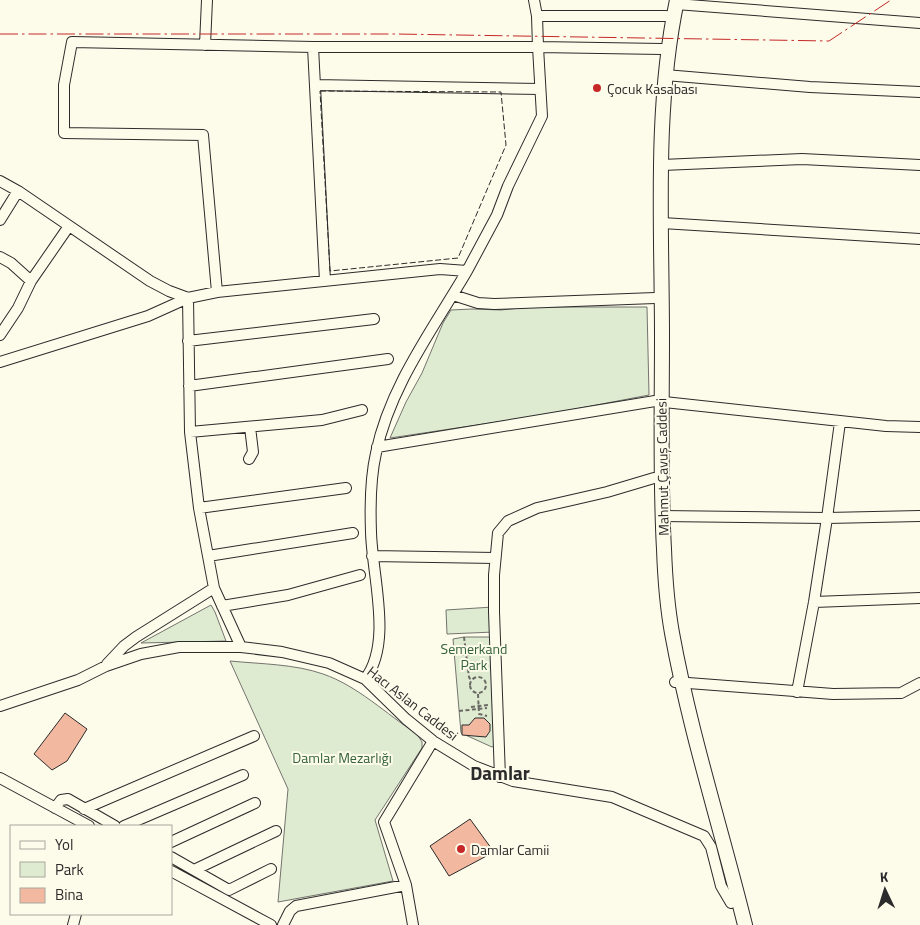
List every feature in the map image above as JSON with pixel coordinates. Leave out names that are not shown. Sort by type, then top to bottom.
[{"type":"main road","points":[[674,2],[666,16],[656,134],[655,298],[658,401],[654,510],[662,622],[679,682],[708,833],[731,903],[736,925]]},
{"type":"main road","name":"Mahmut Çavuş Caddesi","points":[[674,2],[665,75],[658,401],[662,516],[669,611],[679,682],[745,925]]},
{"type":"street","points":[[204,44],[206,0]]},
{"type":"street","points":[[365,679],[373,670],[378,651],[380,626],[372,556],[370,494],[377,447],[388,413],[407,371],[433,324],[467,271],[497,215],[508,186],[542,116],[537,16],[534,0]]},
{"type":"street","points":[[674,2],[920,23]]},
{"type":"street","points":[[537,16],[666,16]]},
{"type":"street","points":[[217,292],[203,135],[64,134],[64,85],[72,42],[312,47],[662,49]]},
{"type":"street","points":[[312,47],[325,281]]},
{"type":"street","points":[[665,75],[810,87],[920,92]]},
{"type":"street","points":[[314,85],[540,89]]},
{"type":"street","points":[[662,165],[802,159],[920,165]]},
{"type":"street","points":[[0,181],[18,191],[150,281],[188,298]]},
{"type":"street","points":[[0,220],[18,191]]},
{"type":"street","points":[[662,223],[920,239]]},
{"type":"street","points":[[0,334],[18,308],[31,281],[70,226]]},
{"type":"street","points":[[0,258],[11,263],[31,281]]},
{"type":"street","points":[[0,362],[148,316],[188,298],[217,292],[440,269],[467,271]]},
{"type":"street","points":[[453,295],[478,303],[494,304],[655,298]]},
{"type":"street","points":[[188,298],[190,432],[199,508],[214,588],[241,647]]},
{"type":"street","points":[[188,341],[374,318]]},
{"type":"street","points":[[189,386],[388,359]]},
{"type":"street","points":[[377,447],[658,401],[840,422],[920,427]]},
{"type":"street","points":[[190,432],[322,420],[362,410]]},
{"type":"street","points":[[797,692],[814,602],[840,422]]},
{"type":"street","points":[[249,459],[253,452],[250,427]]},
{"type":"street","points":[[500,776],[497,727],[492,706],[495,654],[495,558],[498,533],[508,521],[537,508],[607,492],[654,478]]},
{"type":"street","points":[[199,508],[346,488]]},
{"type":"street","points":[[662,516],[827,518],[920,516]]},
{"type":"street","points":[[208,556],[353,533]]},
{"type":"street","points":[[372,556],[495,558]]},
{"type":"street","points":[[222,606],[288,595],[360,575]]},
{"type":"street","points":[[106,666],[124,646],[136,637],[214,588]]},
{"type":"street","points":[[814,602],[920,598]]},
{"type":"street","name":"Hacı Aslan Caddesi","points":[[0,706],[78,680],[106,666],[141,654],[179,647],[241,647],[282,652],[329,663],[365,679],[406,719],[433,740],[474,766],[513,781],[612,797],[708,833]]},
{"type":"street","points":[[679,682],[833,694],[900,692],[920,683]]},
{"type":"street","points":[[84,809],[254,736]]},
{"type":"street","points":[[413,925],[406,884],[384,822],[433,740]]},
{"type":"street","points":[[126,825],[243,775]]},
{"type":"street","points":[[0,778],[87,825]]},
{"type":"street","points":[[54,808],[61,800],[68,799],[113,825]]},
{"type":"street","points":[[172,842],[255,803]]},
{"type":"street","points":[[194,870],[276,831]]},
{"type":"street","points":[[172,858],[229,890],[271,869]]},
{"type":"street","points":[[172,872],[271,925]]},
{"type":"street","points":[[283,925],[290,911],[296,906],[406,884]]},
{"type":"path","points":[[464,637],[471,689],[478,693],[483,692],[486,688],[485,680],[478,677],[471,681]]},
{"type":"path","points":[[454,655],[495,654]]},
{"type":"path","points":[[468,663],[480,662]]},
{"type":"path","points":[[478,693],[479,714],[486,715],[491,720],[492,727],[497,727]]},
{"type":"path","points":[[471,706],[492,706]]},
{"type":"path","points":[[459,710],[492,706]]},
{"type":"green space","points":[[529,307],[647,307],[649,395],[544,415],[390,438],[406,402],[422,373],[443,323],[451,310],[501,310]]},
{"type":"green space","points":[[211,605],[226,641],[141,643]]},
{"type":"green space","points":[[493,607],[494,632],[447,634],[446,610]]},
{"type":"green space","name":"Semerkand Park","points":[[494,637],[497,744],[492,747],[461,733],[453,639]]},
{"type":"green space","name":"Damlar Mezarlığı","points":[[230,661],[289,666],[336,679],[360,693],[417,734],[422,742],[422,748],[375,820],[393,881],[278,902],[288,789]]},
{"type":"building","points":[[65,713],[87,729],[67,761],[52,770],[34,754]]},
{"type":"building","points":[[475,718],[484,718],[490,724],[490,731],[486,737],[462,735],[462,725],[469,725]]},
{"type":"building","name":"Damlar Camii","points":[[470,819],[494,852],[449,876],[430,846]]},
{"type":"fence","points":[[320,91],[501,92],[506,145],[458,258],[330,271],[320,91]]},
{"type":"power","points":[[0,34],[395,34],[829,41],[891,0]]},
{"type":"place","name":"Çocuk Kasabası","points":[[597,88]]},
{"type":"place","name":"Damlar Camii","points":[[461,849]]},
{"type":"district","name":"Damlar","points":[[500,772]]}]
